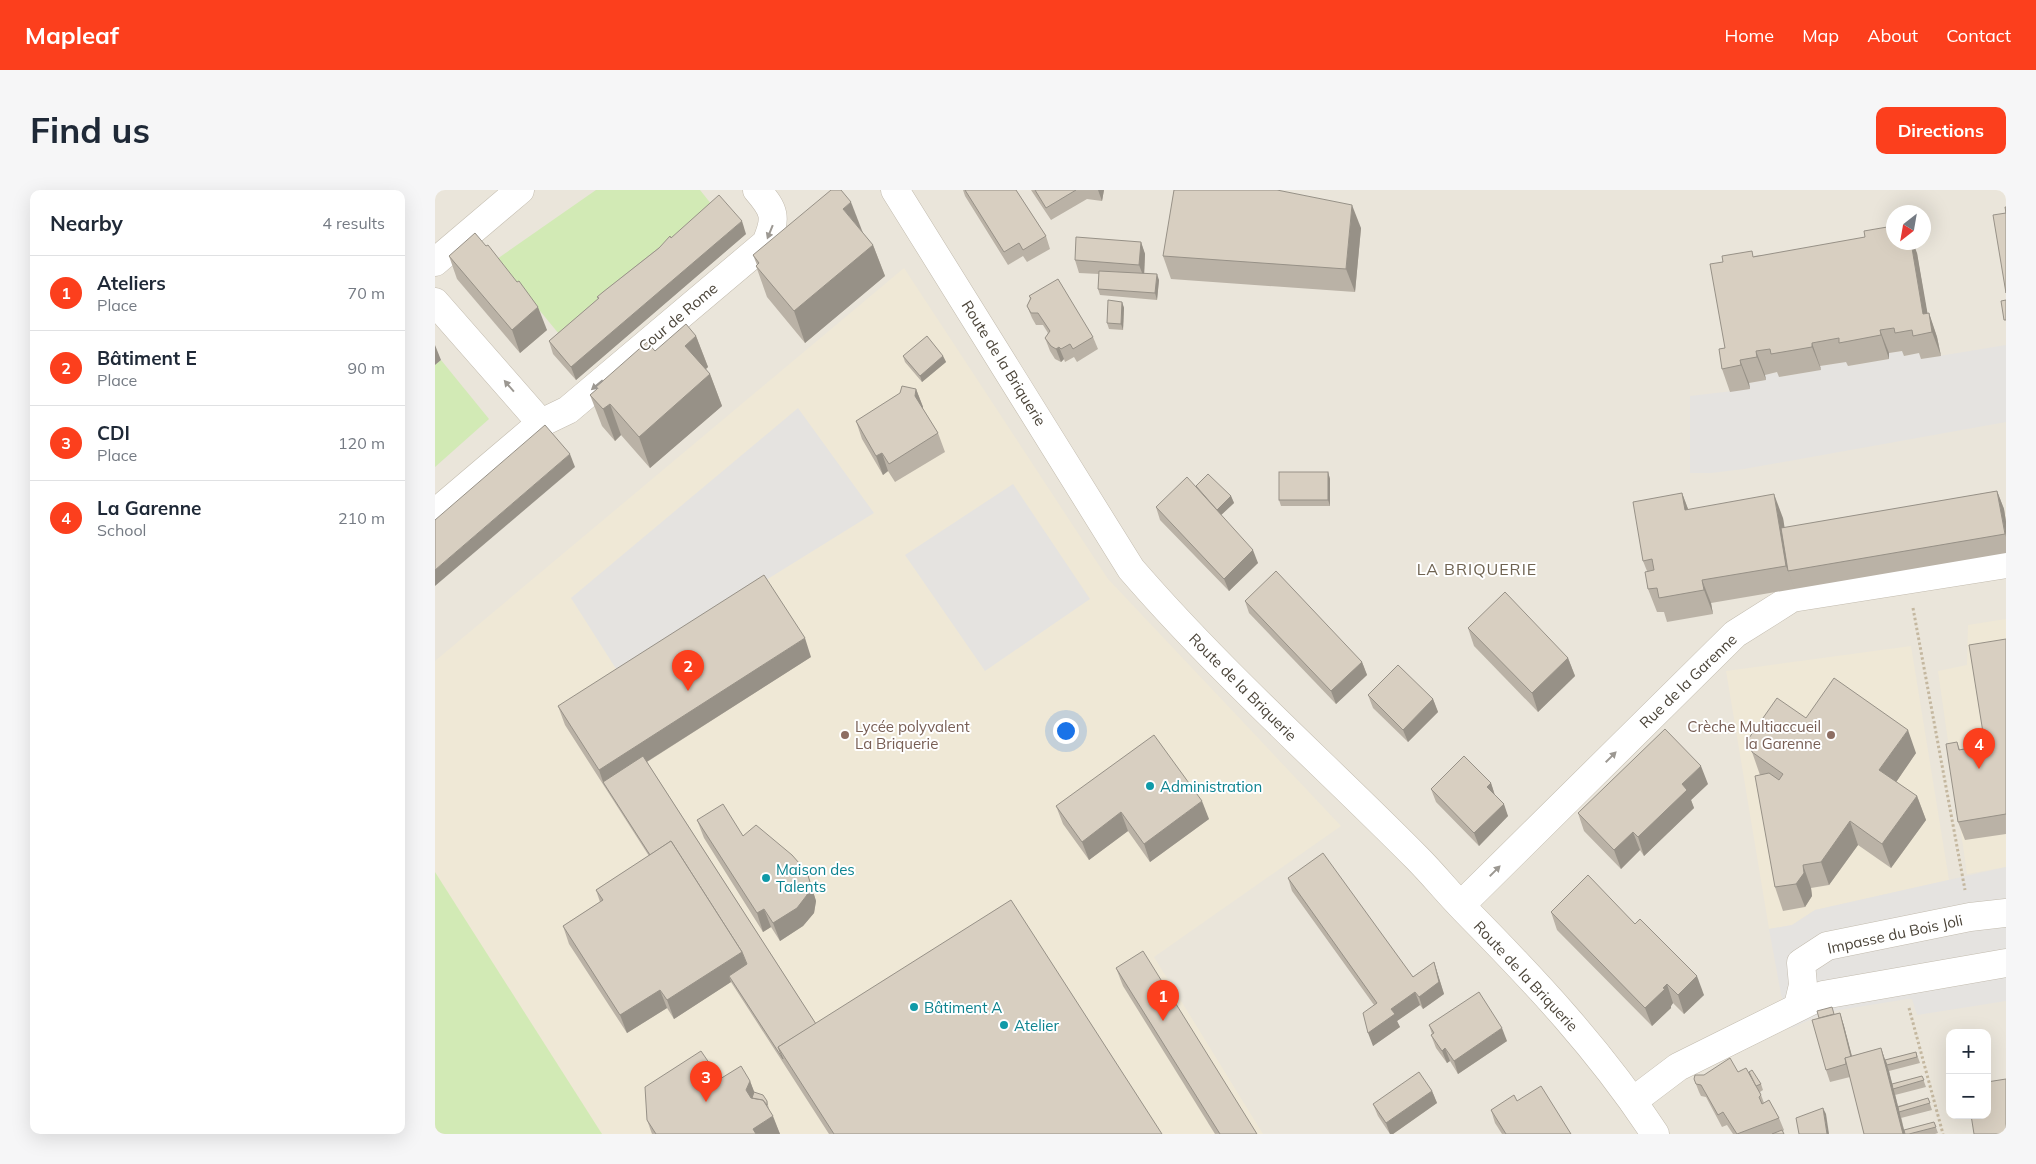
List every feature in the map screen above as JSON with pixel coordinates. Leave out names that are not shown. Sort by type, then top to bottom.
[{"type":"street","points":[[435,262],[521,190]]},
{"type":"street","name":"Cour de Rome","points":[[435,513],[541,422],[568,410],[766,243],[773,225],[772,208],[757,190]]},
{"type":"street","name":"Route de la Briquerie","points":[[895,190],[1131,569],[1169,613],[1281,727],[1418,859],[1564,1014],[1633,1101],[1655,1134]]},
{"type":"street","points":[[435,302],[541,422]]},
{"type":"street","name":"Rue de la Garenne","points":[[1461,906],[1735,634],[1792,598],[2006,564]]},
{"type":"street","name":"Impasse du Bois Joli","points":[[1799,1006],[1803,985],[1801,963],[1827,946],[1970,917],[2006,913]]},
{"type":"street","points":[[1633,1101],[1678,1067],[1823,995],[2006,963]]},
{"type":"path","points":[[1908,580],[1970,917]]},
{"type":"path","points":[[1899,982],[1907,999],[1943,1134]]},
{"type":"shaded area","points":[[435,190],[2006,190],[2006,1134],[435,1134]]},
{"type":"shaded area","name":"Lycée polyvalent La Briquerie","points":[[904,268],[1108,579],[1341,826],[1154,957],[1263,1134],[435,1134],[435,661]]},
{"type":"shaded area","points":[[2006,345],[2006,422],[1744,469],[1711,473],[1690,473],[1690,396],[1750,389],[1749,383],[1765,380],[1765,375],[1779,372],[1780,377],[1820,370],[1820,366],[1847,362],[1848,366],[1889,359],[1889,353],[1903,351],[1904,356],[1920,353],[1921,359]]},
{"type":"shaded area","points":[[798,408],[874,513],[618,672],[571,598]]},
{"type":"shaded area","points":[[1013,484],[1090,599],[985,671],[905,555]]},
{"type":"shaded area","points":[[2006,619],[2006,867],[1967,874],[1938,671],[1967,665],[1968,625]]},
{"type":"shaded area","name":"Crèche Multiaccueil la Garenne","points":[[1911,646],[1949,880],[1815,910],[1792,925],[1769,929],[1726,671]]},
{"type":"shaded area","points":[[2006,867],[2006,1001],[1917,1015],[1912,999],[1907,999],[1827,1012],[1792,1028],[1781,994],[1769,929],[1792,925],[1815,910]]},
{"type":"green space","points":[[596,190],[700,190],[712,205],[559,334],[497,259]]},
{"type":"green space","points":[[441,360],[489,419],[435,467],[435,365]]},
{"type":"green space","points":[[435,872],[602,1134],[435,1134]]},
{"type":"building","points":[[831,190],[841,190],[851,202],[843,209],[873,245],[794,311],[756,266],[759,263],[753,255]]},
{"type":"building","points":[[965,190],[1016,190],[1046,236],[1023,250],[1019,243],[1004,252]]},
{"type":"building","points":[[1035,190],[1076,190],[1046,208]]},
{"type":"building","points":[[1174,190],[1277,190],[1352,205],[1346,269],[1163,256]]},
{"type":"building","points":[[719,195],[742,221],[571,367],[549,341],[599,298],[597,297],[659,248],[670,236],[671,238]]},
{"type":"building","points":[[2006,213],[2006,293],[1993,215]]},
{"type":"building","points":[[1886,227],[1886,250],[1912,250],[1923,314],[1929,313],[1932,332],[1913,336],[1912,330],[1895,333],[1894,328],[1880,330],[1881,335],[1839,343],[1839,338],[1812,343],[1812,347],[1771,354],[1770,349],[1756,351],[1757,357],[1740,360],[1741,365],[1722,369],[1719,349],[1725,348],[1710,264],[1723,262],[1722,256],[1752,251],[1753,257],[1865,237],[1864,231]]},
{"type":"building","points":[[475,233],[486,246],[488,245],[517,282],[519,281],[538,307],[512,330],[449,256]]},
{"type":"building","points":[[1076,237],[1141,242],[1139,265],[1075,260]]},
{"type":"building","points":[[1099,271],[1157,274],[1155,293],[1098,289]]},
{"type":"building","points":[[1058,279],[1093,337],[1073,349],[1070,344],[1061,349],[1051,346],[1045,338],[1050,331],[1038,313],[1031,313],[1027,306],[1031,298],[1029,296]]},
{"type":"building","points":[[1108,300],[1122,302],[1121,324],[1107,323]]},
{"type":"building","points":[[2006,300],[2006,320],[2004,320],[2001,301]]},
{"type":"building","points":[[686,324],[696,336],[685,346],[710,374],[639,437],[610,404],[603,409],[590,395],[597,389],[596,387],[647,342],[655,351]]},
{"type":"building","points":[[927,336],[943,356],[920,376],[903,356]]},
{"type":"building","points":[[902,386],[916,389],[915,396],[938,433],[889,464],[882,453],[876,456],[856,421],[900,393]]},
{"type":"building","points":[[545,425],[570,454],[435,570],[435,520]]},
{"type":"building","points":[[1279,472],[1328,472],[1328,500],[1279,500]]},
{"type":"building","points":[[1208,474],[1231,496],[1217,510],[1196,486]]},
{"type":"building","points":[[1187,477],[1253,550],[1224,579],[1156,507]]},
{"type":"building","points":[[1997,491],[2005,534],[1788,571],[1781,528]]},
{"type":"building","points":[[1682,493],[1685,510],[1774,494],[1786,566],[1702,580],[1704,590],[1659,598],[1657,588],[1648,589],[1645,572],[1654,570],[1652,559],[1643,561],[1633,502]]},
{"type":"building","points":[[1276,571],[1362,662],[1331,691],[1245,601]]},
{"type":"building","points":[[764,575],[805,638],[599,770],[558,706]]},
{"type":"building","points":[[1505,592],[1568,658],[1532,693],[1468,628]]},
{"type":"building","points":[[2006,639],[2006,814],[1958,822],[1946,744],[1957,742],[1959,750],[1985,745],[1969,645]]},
{"type":"building","points":[[1398,665],[1433,699],[1403,730],[1368,695]]},
{"type":"building","points":[[1834,678],[1908,730],[1879,770],[1917,796],[1882,844],[1850,821],[1821,862],[1803,865],[1804,873],[1796,884],[1775,887],[1755,776],[1769,773],[1779,780],[1783,774],[1752,752],[1749,738],[1777,698],[1806,718]]},
{"type":"building","points":[[1665,729],[1701,766],[1682,784],[1687,790],[1638,837],[1633,832],[1614,850],[1578,813]]},
{"type":"building","name":"Administration","points":[[1154,735],[1202,801],[1144,844],[1121,812],[1082,842],[1056,806]]},
{"type":"building","points":[[643,756],[816,1024],[778,1047],[783,1059],[729,976],[747,964],[742,952],[671,841],[650,855],[603,782]]},
{"type":"building","points":[[1464,756],[1491,783],[1487,787],[1504,804],[1474,833],[1431,789]]},
{"type":"building","name":"Maison des Talents","points":[[723,804],[743,836],[756,825],[792,855],[807,872],[810,882],[807,895],[797,908],[773,923],[764,909],[757,913],[697,820]]},
{"type":"building","points":[[671,841],[742,952],[667,1000],[660,990],[620,1015],[563,926],[603,900],[596,890]]},
{"type":"building","points":[[1323,853],[1413,977],[1434,962],[1439,982],[1419,997],[1415,992],[1391,1009],[1395,1014],[1368,1033],[1363,1013],[1377,1003],[1288,878]]},
{"type":"building","points":[[1588,875],[1635,924],[1640,919],[1697,976],[1678,995],[1667,984],[1663,988],[1665,989],[1645,1008],[1551,912]]},
{"type":"building","name":"Atelier","points":[[1011,900],[1162,1134],[834,1134],[778,1047]]},
{"type":"building","points":[[1143,951],[1257,1134],[1220,1134],[1116,968]]},
{"type":"building","points":[[1479,992],[1502,1028],[1454,1061],[1445,1048],[1442,1051],[1431,1035],[1434,1033],[1429,1025]]},
{"type":"building","points":[[1832,1007],[1834,1014],[1819,1018],[1817,1011]]},
{"type":"building","points":[[1840,1013],[1851,1057],[1845,1058],[1846,1064],[1826,1070],[1812,1020]]},
{"type":"building","points":[[1881,1048],[1903,1134],[1864,1134],[1845,1058]]},
{"type":"building","points":[[701,1051],[720,1079],[741,1066],[750,1081],[746,1090],[751,1098],[763,1100],[773,1116],[753,1129],[756,1134],[656,1134],[647,1120],[645,1087]]},
{"type":"building","points":[[1916,1052],[1917,1057],[1887,1065],[1885,1060]]},
{"type":"building","points":[[1730,1058],[1738,1072],[1746,1068],[1761,1095],[1759,1097],[1762,1104],[1769,1100],[1779,1118],[1737,1134],[1723,1112],[1718,1115],[1701,1085],[1696,1084],[1694,1079],[1695,1075],[1704,1075]]},
{"type":"building","points":[[1752,1070],[1761,1084],[1756,1086],[1749,1072]]},
{"type":"building","points":[[1419,1072],[1432,1091],[1386,1123],[1373,1104]]},
{"type":"building","points":[[1922,1076],[1924,1080],[1893,1089],[1892,1084]]},
{"type":"building","points":[[2006,1079],[2006,1134],[1974,1134],[1972,1119],[1991,1119],[1991,1081]]},
{"type":"building","points":[[1541,1086],[1571,1134],[1506,1134],[1491,1110],[1514,1095],[1517,1101]]},
{"type":"building","points":[[754,1092],[763,1095],[767,1105],[763,1100],[752,1098]]},
{"type":"building","points":[[1928,1098],[1930,1103],[1899,1112],[1898,1107]]},
{"type":"building","points":[[1823,1108],[1827,1134],[1799,1134],[1796,1118]]},
{"type":"building","points":[[1934,1122],[1936,1127],[1905,1134],[1904,1130]]},
{"type":"building","points":[[1782,1130],[1784,1134],[1772,1134]]},
{"type":"place","name":"Bâtiment E","points":[[688,691]]},
{"type":"place","name":"Lycée polyvalent La Briquerie","points":[[845,735]]},
{"type":"place","name":"Crèche Multiaccueil la Garenne","points":[[1831,735]]},
{"type":"place","name":"La Garenne","points":[[1979,769]]},
{"type":"place","name":"Administration","points":[[1150,786]]},
{"type":"place","name":"Maison des Talents","points":[[766,878]]},
{"type":"place","name":"Bâtiment A","points":[[914,1007]]},
{"type":"place","name":"Ateliers","points":[[1163,1021]]},
{"type":"place","name":"Atelier","points":[[1004,1025]]},
{"type":"place","name":"CDI","points":[[706,1102]]},
{"type":"district","name":"LA BRIQUERIE","points":[[1477,569]]}]
